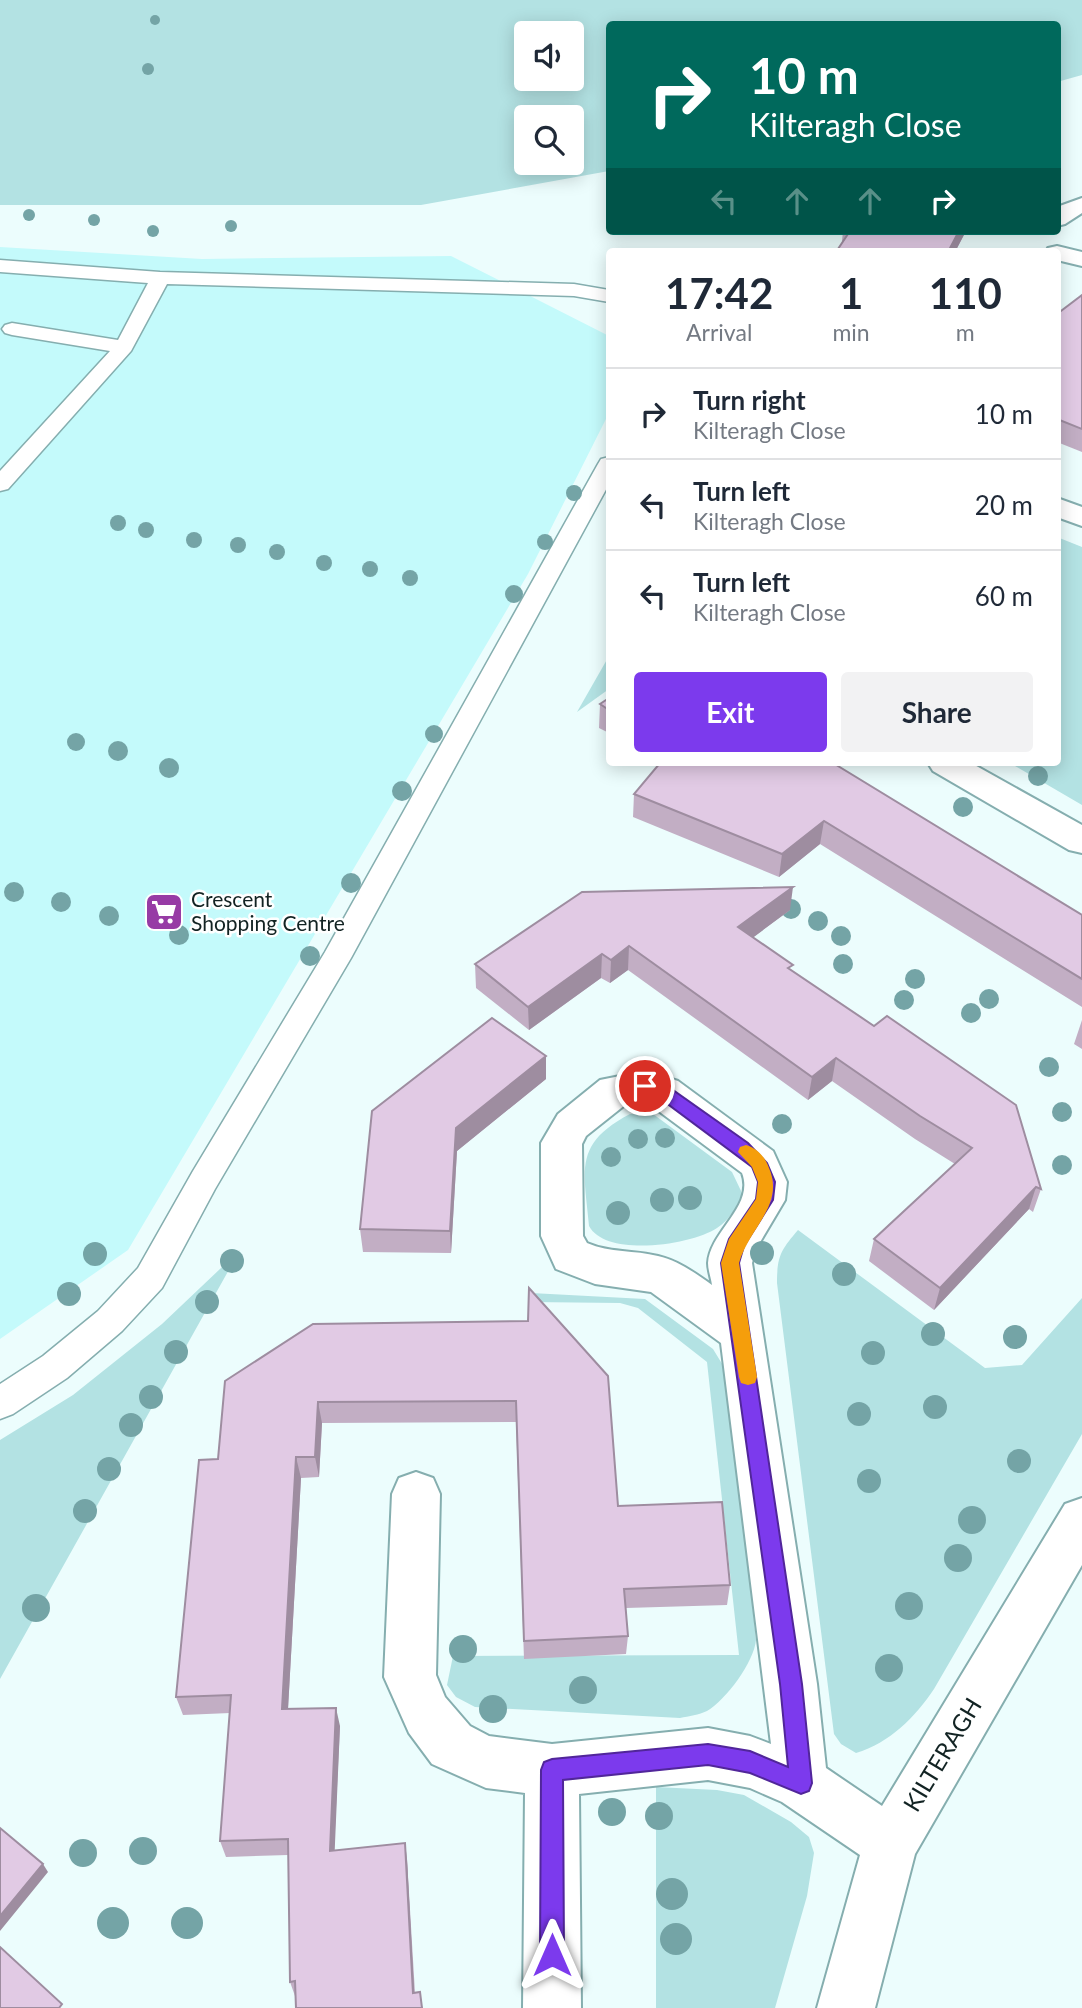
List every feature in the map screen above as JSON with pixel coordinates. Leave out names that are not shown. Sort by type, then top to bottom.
[{"type":"street","points":[[1061,215],[1066,210],[1082,205]]},
{"type":"street","points":[[1061,252],[1082,259]]},
{"type":"street","points":[[1061,509],[1082,517]]},
{"type":"street","points":[[950,766],[1082,841]]},
{"type":"street","points":[[742,1333],[676,1283],[657,1273],[595,1266],[571,1256],[562,1236],[562,1143],[572,1125],[614,1091],[645,1086],[664,1092],[758,1163],[766,1182],[764,1200],[736,1244],[730,1263],[742,1333],[791,1684],[801,1783]]},
{"type":"street","points":[[416,1494],[410,1677],[427,1715],[451,1745],[486,1762],[552,1770],[708,1755],[750,1762],[801,1783],[890,1844]]},
{"type":"street","name":"KILTERAGH","points":[[846,2008],[890,1844],[1082,1520]]},
{"type":"street","points":[[552,1770],[552,2008]]},
{"type":"lane","points":[[0,265],[160,278],[574,290],[606,295]]},
{"type":"lane","points":[[0,484],[124,347],[160,278]]},
{"type":"lane","points":[[12,328],[124,347]]},
{"type":"lane","points":[[0,1404],[55,1367],[110,1321],[150,1278],[204,1180],[336,958],[606,469]]},
{"type":"shaded area","points":[[0,0],[1082,0],[1082,75],[1061,81],[1061,21],[606,21],[606,172],[421,205],[0,205]]},
{"type":"shaded area","name":"Crescent Shopping Centre","points":[[0,247],[202,259],[451,256],[606,334],[606,419],[528,574],[128,1250],[0,1339]]},
{"type":"shaded area","points":[[1061,539],[1082,547],[1082,805],[1015,766],[1061,766]]},
{"type":"shaded area","points":[[606,661],[606,691],[577,712]]},
{"type":"shaded area","points":[[630,1114],[653,1114],[732,1172],[742,1193],[741,1198],[721,1225],[689,1239],[650,1245],[613,1242],[598,1236],[589,1226],[585,1189],[586,1160],[599,1136]]},
{"type":"shaded area","points":[[798,1230],[985,1368],[1022,1365],[1082,1298],[1082,1434],[934,1689],[901,1728],[880,1743],[856,1753],[841,1744],[834,1734],[777,1283],[781,1254]]},
{"type":"shaded area","points":[[240,1250],[0,1679],[0,1440],[73,1395],[162,1324]]},
{"type":"shaded area","points":[[531,1293],[645,1299],[713,1349],[724,1367],[730,1395],[756,1640],[750,1659],[738,1680],[714,1706],[704,1712],[680,1718],[475,1707],[456,1697],[447,1685],[453,1656],[739,1655],[707,1362],[638,1308],[620,1303],[530,1302]]},
{"type":"shaded area","points":[[656,1787],[717,1790],[744,1795],[791,1822],[809,1837],[814,1853],[807,1896],[775,2008],[656,2008]]},
{"type":"building","points":[[847,235],[957,235],[950,248],[839,248]]},
{"type":"building","points":[[1082,295],[1082,429],[1061,421],[1061,311]]},
{"type":"building","points":[[657,766],[838,766],[1082,915],[1082,979],[824,821],[782,854],[634,794]]},
{"type":"building","points":[[793,887],[738,927],[793,965],[788,968],[874,1026],[887,1016],[1016,1105],[1041,1189],[1036,1187],[940,1288],[874,1239],[972,1148],[836,1058],[812,1077],[629,946],[611,960],[602,954],[528,1007],[475,964],[582,892]]},
{"type":"building","points":[[492,1018],[546,1056],[456,1128],[450,1231],[360,1229],[372,1111]]},
{"type":"building","points":[[529,1288],[608,1376],[618,1506],[722,1502],[730,1585],[624,1589],[628,1636],[524,1641],[516,1401],[318,1402],[315,1457],[296,1457],[282,1709],[336,1708],[330,1851],[405,1843],[413,1993],[420,1992],[422,2008],[296,2008],[295,1981],[290,1982],[288,1839],[220,1841],[231,1695],[176,1697],[199,1460],[218,1459],[225,1381],[313,1324],[528,1321]]},
{"type":"building","points":[[0,1828],[43,1864],[0,1916]]},
{"type":"building","points":[[0,1947],[62,2004],[59,2008],[0,2008]]},
{"type":"slow traffic","points":[[746,1152],[758,1163],[766,1182],[764,1200],[736,1244],[730,1263],[748,1377]]},
{"type":"place","name":"Crescent Shopping Centre","points":[[164,912]]},
{"type":"route","points":[[552,1955],[552,1770],[708,1755],[750,1762],[801,1783],[791,1684],[730,1263],[736,1244],[764,1200],[766,1182],[758,1163],[742,1148],[664,1092],[645,1086]]}]
